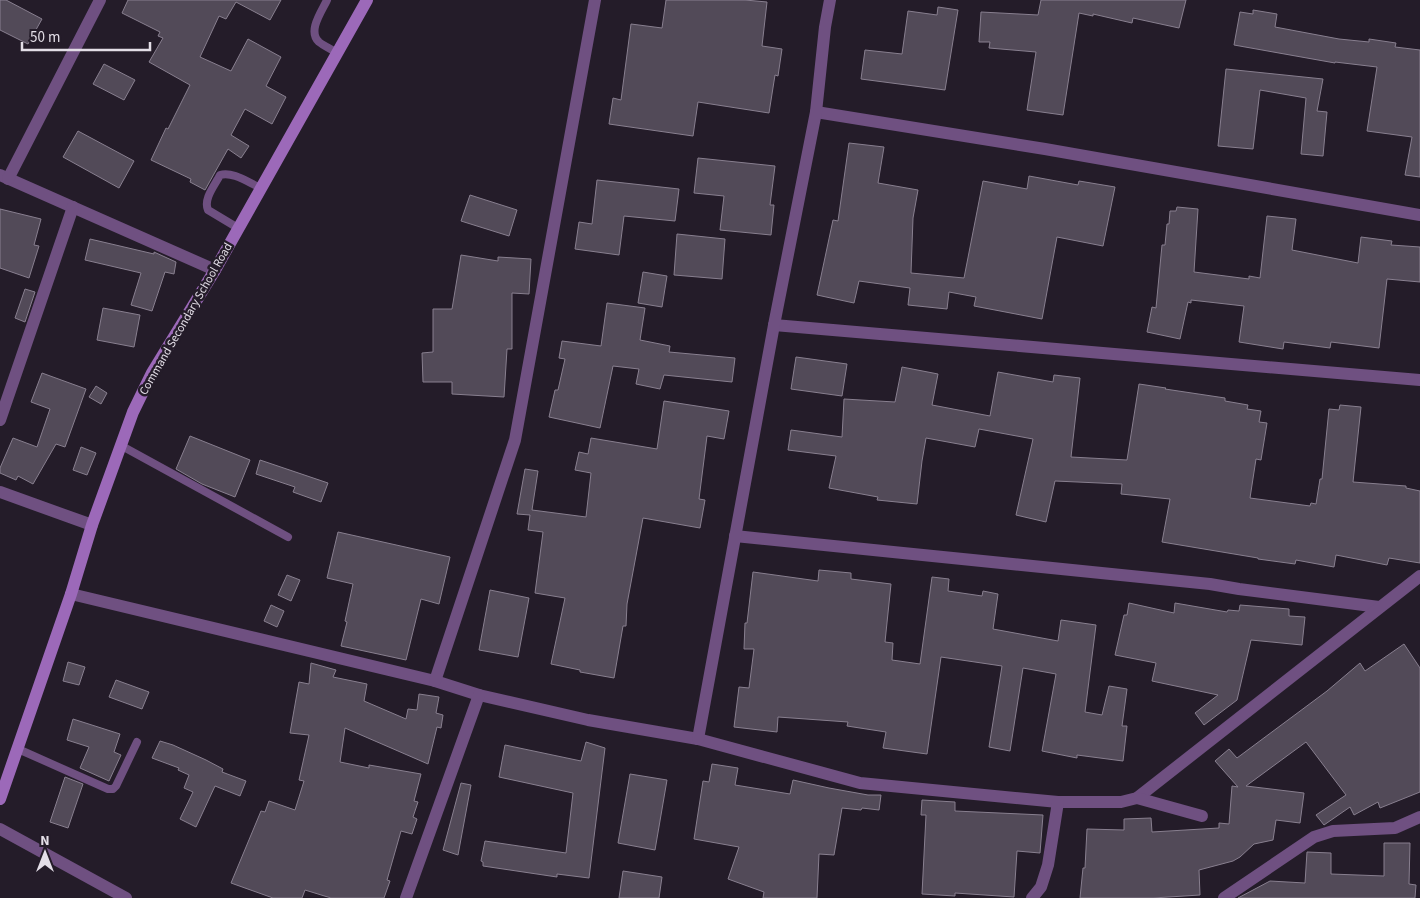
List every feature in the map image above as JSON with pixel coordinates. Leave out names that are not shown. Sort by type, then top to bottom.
[{"type":"main road","name":"Command Secondary School Road","points":[[0,799],[71,594],[92,525],[133,412],[152,372],[215,270],[337,53],[363,1]]},
{"type":"street","points":[[100,0],[4,177],[215,270]]},
{"type":"street","points":[[435,681],[515,440],[595,0]]},
{"type":"street","points":[[698,739],[774,324],[816,112],[830,0]]},
{"type":"street","points":[[816,112],[1054,150],[1420,215]]},
{"type":"street","points":[[0,420],[73,207]]},
{"type":"street","points":[[774,324],[1420,380]]},
{"type":"street","points":[[0,492],[92,525]]},
{"type":"street","points":[[735,536],[1210,584],[1379,607]]},
{"type":"street","points":[[71,594],[435,681],[479,695],[588,720],[698,739],[860,783],[1058,802],[1121,802],[1137,798],[1420,576]]},
{"type":"street","points":[[406,898],[479,695]]},
{"type":"street","points":[[1137,798],[1202,816]]},
{"type":"street","points":[[1032,898],[1041,887],[1048,865],[1058,802]]},
{"type":"street","points":[[1224,898],[1314,837],[1333,831],[1396,828],[1420,816]]},
{"type":"street","points":[[0,829],[126,898]]},
{"type":"lane","points":[[327,0],[314,26],[314,36],[319,42],[337,53]]},
{"type":"lane","points":[[238,228],[208,210],[206,206],[220,175],[231,174],[261,188]]},
{"type":"lane","points":[[120,446],[288,537]]},
{"type":"lane","points":[[18,749],[108,789],[113,789],[137,742]]},
{"type":"building","points":[[0,0],[6,0],[42,19],[28,44],[0,30]]},
{"type":"building","points":[[128,0],[281,0],[270,20],[236,2],[226,19],[219,16],[200,57],[231,71],[248,39],[281,57],[266,86],[286,97],[272,124],[245,109],[231,135],[249,146],[241,158],[228,149],[205,190],[190,182],[191,179],[151,160],[190,85],[149,62],[163,38],[158,36],[160,32],[122,13]]},
{"type":"building","points":[[666,0],[745,0],[767,2],[762,46],[782,49],[778,76],[775,75],[769,113],[698,102],[693,136],[609,124],[613,98],[621,100],[631,24],[662,28]]},
{"type":"building","points":[[1041,0],[1186,0],[1179,28],[1133,18],[1132,23],[1093,14],[1093,16],[1079,13],[1063,115],[1027,110],[1036,52],[989,48],[990,42],[979,42],[981,12],[1038,15]]},
{"type":"building","points":[[938,7],[958,10],[945,90],[861,79],[865,50],[902,54],[908,11],[937,15]]},
{"type":"building","points":[[1253,10],[1277,14],[1275,27],[1339,39],[1369,42],[1369,39],[1396,43],[1395,47],[1420,50],[1420,177],[1405,175],[1412,137],[1367,131],[1377,67],[1335,63],[1234,45],[1240,12],[1253,14]]},
{"type":"building","points":[[104,64],[135,80],[124,100],[93,84]]},
{"type":"building","points":[[1226,69],[1323,79],[1317,111],[1327,112],[1323,156],[1301,154],[1306,98],[1260,90],[1253,149],[1218,146]]},
{"type":"building","points":[[78,131],[134,161],[119,188],[63,157]]},
{"type":"building","points":[[849,143],[884,147],[878,183],[918,190],[913,218],[911,273],[964,278],[983,181],[1027,189],[1029,176],[1078,185],[1079,181],[1115,187],[1103,246],[1057,237],[1042,319],[974,306],[976,297],[949,292],[947,309],[908,305],[910,288],[859,281],[854,303],[817,295],[833,220],[838,221]]},
{"type":"building","points":[[698,158],[775,166],[770,205],[774,205],[771,235],[720,230],[724,196],[694,193]]},
{"type":"building","points":[[597,180],[679,189],[675,221],[624,216],[619,255],[575,249],[579,222],[592,224]]},
{"type":"building","points":[[470,195],[517,210],[509,236],[461,221]]},
{"type":"building","points":[[1177,207],[1198,209],[1194,272],[1249,279],[1249,276],[1260,278],[1267,216],[1296,219],[1292,250],[1358,263],[1361,237],[1392,241],[1391,245],[1420,247],[1420,282],[1387,279],[1379,348],[1331,342],[1330,348],[1284,342],[1283,349],[1239,342],[1244,306],[1191,300],[1191,303],[1188,302],[1180,339],[1147,332],[1152,307],[1156,308],[1162,245],[1165,245],[1170,211],[1176,211]]},
{"type":"building","points":[[0,209],[41,219],[34,245],[39,246],[29,278],[0,268]]},
{"type":"building","points":[[677,234],[725,239],[722,279],[674,275]]},
{"type":"building","points":[[90,239],[154,254],[154,252],[176,262],[174,274],[165,272],[152,311],[131,305],[141,273],[85,260]]},
{"type":"building","points":[[461,255],[498,261],[498,257],[531,259],[529,294],[512,293],[512,349],[507,349],[504,397],[452,394],[452,382],[423,382],[422,353],[433,352],[433,309],[452,309]]},
{"type":"building","points":[[643,272],[667,276],[662,307],[638,303]]},
{"type":"building","points":[[25,289],[35,292],[25,322],[15,318]]},
{"type":"building","points":[[607,303],[645,308],[640,340],[670,346],[669,352],[735,358],[732,382],[664,375],[660,389],[636,384],[639,369],[613,366],[600,428],[549,417],[565,359],[559,358],[562,341],[601,346]]},
{"type":"building","points":[[103,308],[140,315],[134,347],[97,340]]},
{"type":"building","points":[[796,357],[847,364],[842,396],[791,389]]},
{"type":"building","points":[[902,367],[938,374],[932,405],[990,416],[998,372],[1053,382],[1054,375],[1080,378],[1071,457],[1127,460],[1139,384],[1225,398],[1225,401],[1248,405],[1247,409],[1261,411],[1259,422],[1267,423],[1261,460],[1256,459],[1250,498],[1310,506],[1311,503],[1316,504],[1320,479],[1322,479],[1329,409],[1339,410],[1340,405],[1361,407],[1353,482],[1406,486],[1406,488],[1420,491],[1420,563],[1389,558],[1387,565],[1336,555],[1334,567],[1296,560],[1295,564],[1162,542],[1170,499],[1121,494],[1122,484],[1055,481],[1046,522],[1016,515],[1033,439],[979,429],[975,447],[926,438],[917,504],[877,500],[878,497],[829,488],[836,456],[788,450],[791,430],[842,437],[844,399],[895,402]]},
{"type":"building","points":[[42,373],[86,389],[65,447],[56,444],[33,484],[18,476],[16,480],[0,473],[0,468],[13,438],[37,447],[50,409],[31,402]]},
{"type":"building","points":[[96,386],[107,393],[101,404],[89,397]]},
{"type":"building","points":[[664,401],[729,411],[724,439],[707,436],[699,499],[705,500],[700,528],[643,518],[627,604],[626,626],[623,626],[614,678],[580,672],[580,670],[551,664],[565,598],[535,593],[543,532],[528,530],[530,515],[517,514],[525,469],[538,471],[532,510],[586,517],[591,473],[575,470],[579,452],[588,454],[591,438],[657,449]]},
{"type":"building","points":[[190,436],[250,460],[235,497],[202,484],[176,469]]},
{"type":"building","points":[[81,447],[96,453],[87,475],[73,470]]},
{"type":"building","points":[[260,460],[328,483],[321,502],[293,492],[295,487],[256,474]]},
{"type":"building","points":[[338,532],[450,557],[439,604],[421,599],[406,660],[341,646],[353,584],[327,578]]},
{"type":"building","points":[[819,570],[851,573],[851,579],[891,584],[885,642],[893,643],[892,660],[920,664],[932,577],[949,579],[948,591],[982,596],[983,591],[998,594],[993,629],[1058,641],[1061,620],[1096,625],[1085,712],[1102,715],[1109,686],[1127,689],[1122,726],[1127,726],[1123,761],[1077,755],[1077,758],[1042,751],[1056,674],[1023,668],[1010,751],[989,747],[1002,666],[941,657],[927,754],[883,748],[886,732],[847,726],[848,722],[778,717],[777,732],[734,727],[739,687],[749,688],[754,649],[744,649],[745,623],[747,623],[753,572],[818,581]]},
{"type":"building","points":[[287,575],[300,580],[291,601],[278,595]]},
{"type":"building","points":[[490,590],[529,598],[518,657],[479,650]]},
{"type":"building","points":[[1129,603],[1174,613],[1175,603],[1227,612],[1228,610],[1239,611],[1240,605],[1289,609],[1289,616],[1305,617],[1302,645],[1251,640],[1237,700],[1204,725],[1195,713],[1218,695],[1152,681],[1156,663],[1115,655],[1124,615],[1127,615]]},
{"type":"building","points":[[271,605],[284,611],[277,627],[264,621]]},
{"type":"building","points":[[1404,644],[1420,668],[1420,792],[1380,808],[1378,802],[1354,815],[1350,807],[1324,825],[1316,815],[1346,795],[1306,742],[1246,786],[1304,793],[1300,823],[1276,820],[1273,840],[1254,844],[1233,861],[1199,870],[1200,895],[1153,898],[1080,898],[1083,868],[1085,868],[1087,829],[1124,830],[1124,819],[1151,818],[1152,832],[1219,828],[1219,823],[1229,824],[1232,786],[1238,787],[1215,761],[1229,749],[1237,758],[1327,691],[1360,663],[1365,671]]},
{"type":"building","points":[[68,662],[85,667],[79,685],[63,681]]},
{"type":"building","points":[[311,663],[336,670],[333,677],[367,684],[364,701],[406,719],[408,709],[417,710],[419,694],[439,697],[436,713],[443,715],[441,728],[437,727],[428,764],[345,728],[340,762],[369,768],[369,765],[421,774],[414,801],[418,802],[413,817],[417,819],[412,834],[401,831],[387,880],[390,881],[384,898],[331,898],[305,890],[302,898],[273,898],[231,883],[261,811],[265,812],[269,801],[295,810],[304,781],[299,780],[309,735],[290,733],[299,682],[309,684]]},
{"type":"building","points":[[116,680],[149,692],[142,709],[109,697]]},
{"type":"building","points":[[73,719],[120,734],[114,752],[121,755],[109,781],[80,768],[89,747],[67,740]]},
{"type":"building","points":[[160,741],[206,760],[223,769],[222,772],[246,781],[240,796],[215,786],[196,827],[180,819],[193,792],[184,788],[189,775],[178,770],[179,768],[152,758]]},
{"type":"building","points":[[586,742],[605,748],[589,878],[557,874],[557,877],[483,866],[481,861],[485,841],[566,853],[573,793],[499,777],[505,745],[581,761]]},
{"type":"building","points":[[712,764],[738,768],[735,785],[790,794],[793,780],[868,795],[881,795],[879,810],[842,808],[834,855],[819,854],[817,898],[763,898],[764,892],[728,879],[739,847],[694,839],[703,781],[709,782]]},
{"type":"building","points":[[630,774],[667,780],[655,850],[618,843]]},
{"type":"building","points":[[65,777],[83,784],[68,828],[50,822]]},
{"type":"building","points":[[461,783],[471,785],[458,855],[443,850]]},
{"type":"building","points":[[922,800],[955,802],[955,811],[1043,815],[1040,853],[1017,851],[1014,897],[955,893],[955,896],[922,894],[926,815],[921,815]]},
{"type":"building","points":[[1384,843],[1410,843],[1409,884],[1416,885],[1415,898],[1238,898],[1270,881],[1305,883],[1307,852],[1331,853],[1331,874],[1384,876]]},
{"type":"building","points":[[623,871],[662,877],[659,898],[619,898]]}]
